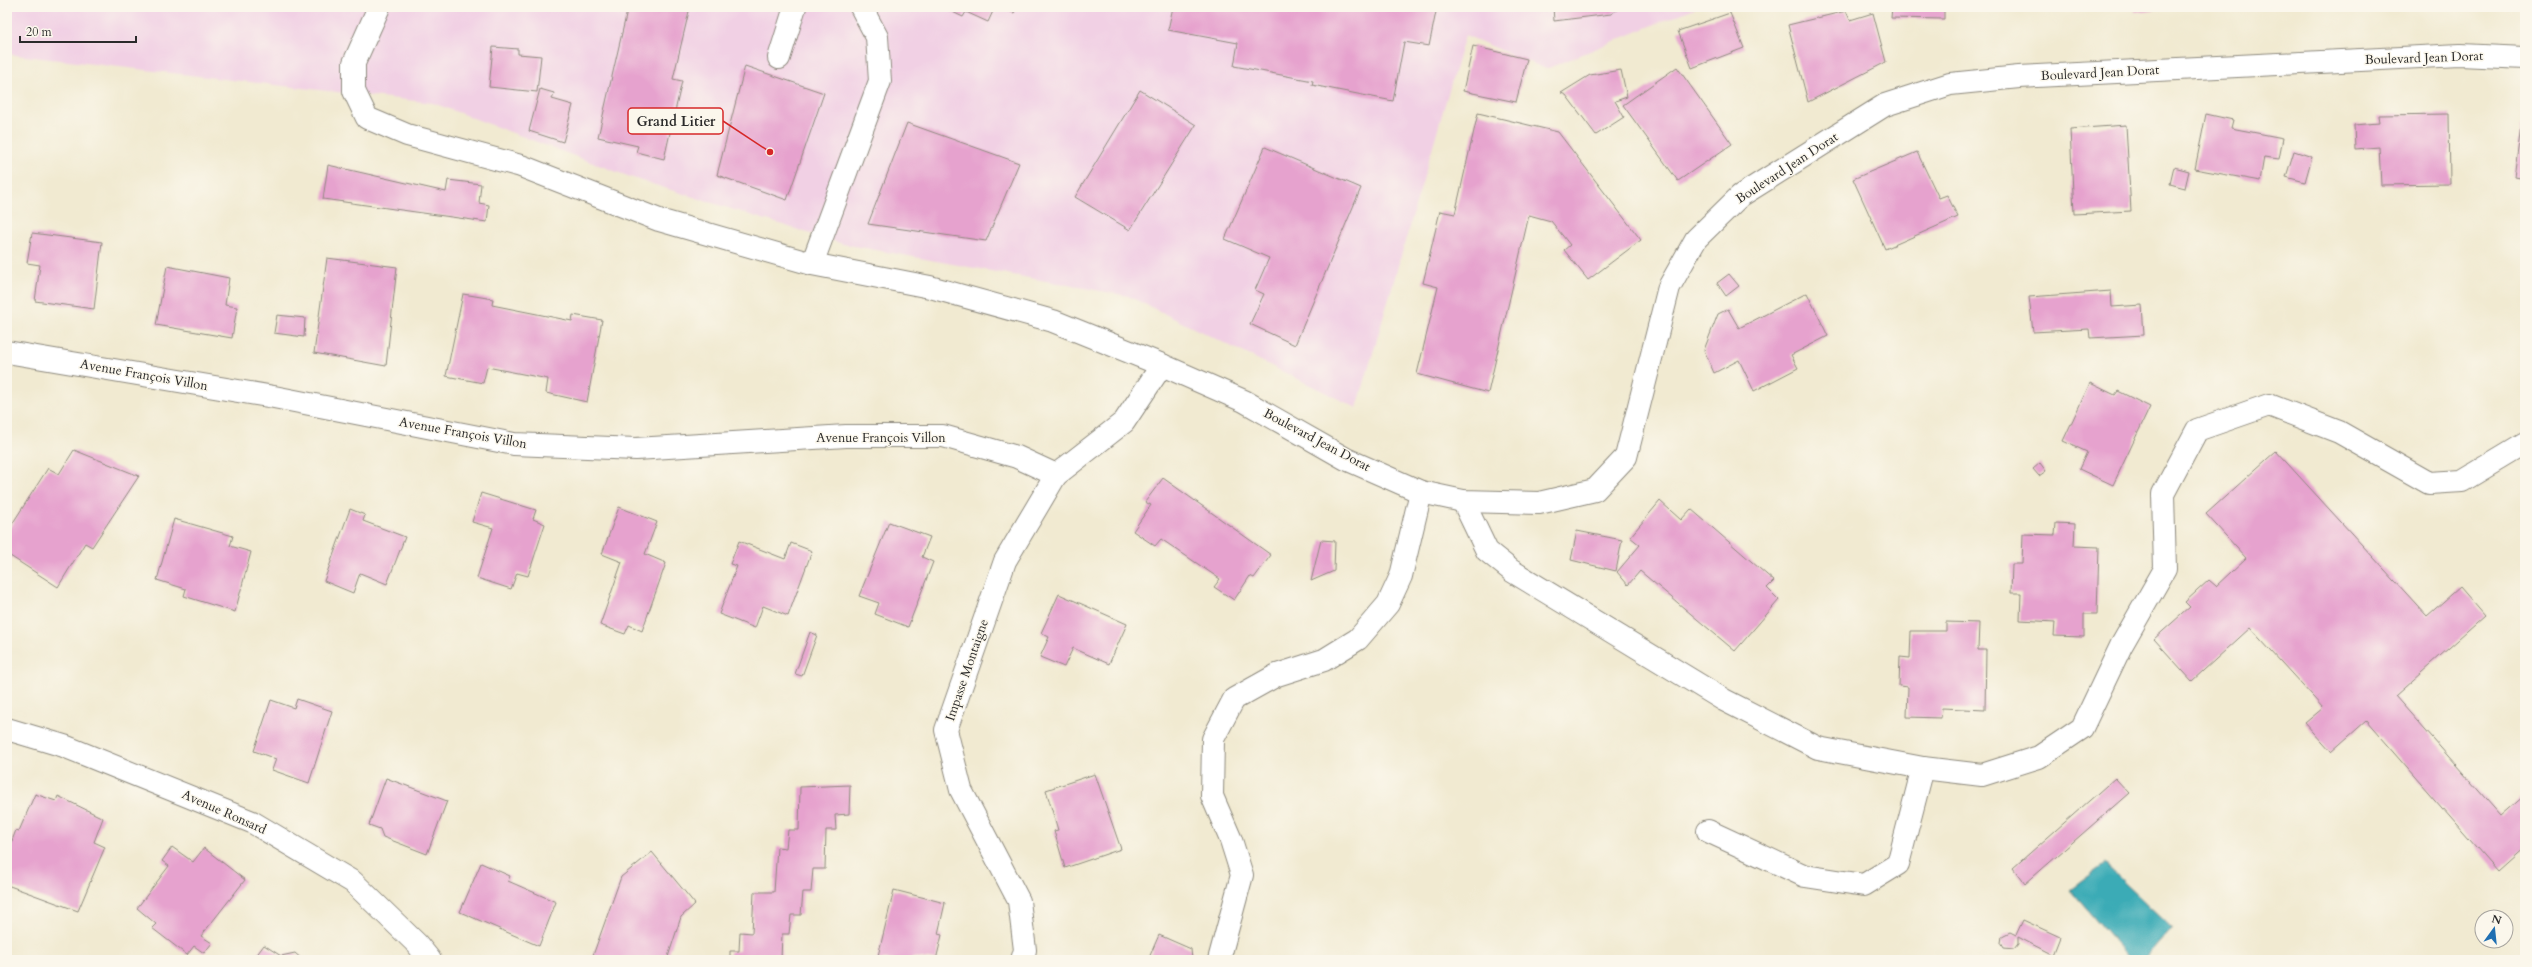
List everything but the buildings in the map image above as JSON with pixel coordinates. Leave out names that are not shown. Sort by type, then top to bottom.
[{"type":"street","points":[[379,7],[354,63],[354,91],[367,118],[407,135],[521,166],[658,220],[812,264],[930,287],[1053,321],[1162,365],[1124,422],[1056,475]]},
{"type":"street","points":[[779,58],[795,7]]},
{"type":"street","points":[[812,264],[880,81],[877,37],[861,7]]},
{"type":"street","name":"Boulevard Jean Dorat","points":[[1162,365],[1244,401],[1346,459],[1421,492],[1463,501],[1539,503],[1595,490],[1626,457],[1669,287],[1696,239],[1740,196],[1885,105],[1950,84],[2019,77],[2460,55],[2525,58]]},
{"type":"street","name":"Avenue François Villon","points":[[7,352],[274,397],[514,444],[636,449],[846,436],[943,436],[1017,458],[1056,475]]},
{"type":"street","points":[[1463,501],[1488,551],[1512,571],[1724,700],[1818,748],[1923,768],[1982,775],[2039,757],[2082,728],[2121,646],[2165,569],[2163,494],[2197,430],[2270,405],[2339,432],[2429,483],[2462,481],[2525,443]]},
{"type":"street","name":"Impasse Montaigne","points":[[1022,960],[1025,950],[1019,901],[961,790],[946,730],[1004,561],[1056,475]]},
{"type":"street","points":[[1219,960],[1242,875],[1231,840],[1212,796],[1213,740],[1234,699],[1277,675],[1324,660],[1358,640],[1388,604],[1401,576],[1421,492]]},
{"type":"street","name":"Avenue Ronsard","points":[[7,729],[64,746],[252,822],[353,882],[417,944],[430,960]]},
{"type":"street","points":[[1708,831],[1805,876],[1864,884],[1898,864],[1923,768]]},
{"type":"shaded area","points":[[7,7],[1697,7],[1546,69],[1465,35],[1357,408],[1128,296],[843,244],[633,178],[433,103],[7,54]]},
{"type":"water","points":[[2105,864],[2172,928],[2144,960],[2130,960],[2070,890]]},
{"type":"place","name":"Grand Litier","points":[[770,152]]}]
